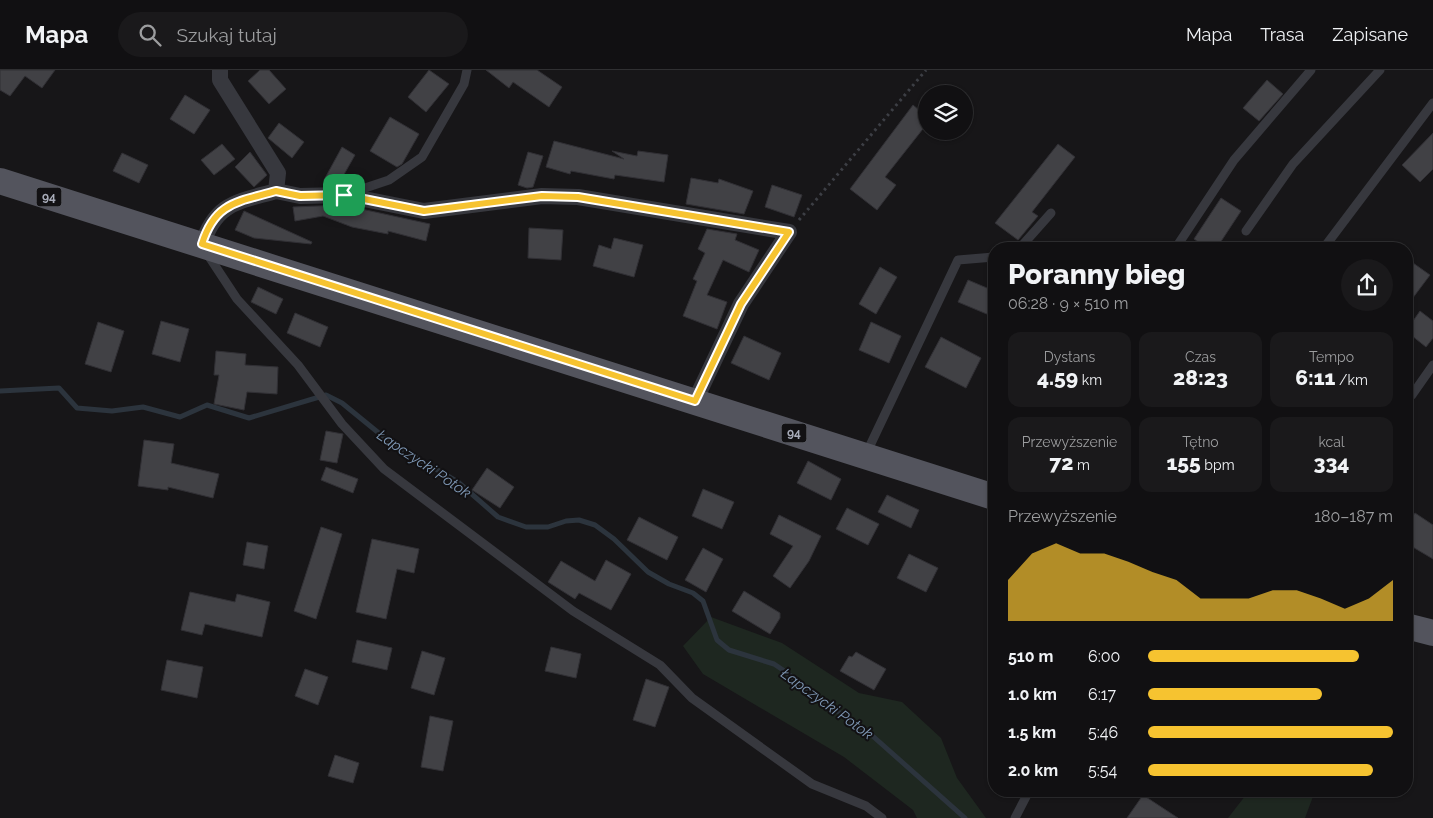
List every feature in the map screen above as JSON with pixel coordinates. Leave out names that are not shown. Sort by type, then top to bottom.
[{"type":"main road","name":"94","points":[[0,181],[988,494]]},
{"type":"main road","points":[[1413,628],[1433,633]]},
{"type":"street","points":[[220,70],[220,80],[278,173],[276,191]]},
{"type":"street","points":[[202,244],[213,219],[231,204],[276,191],[300,196],[344,195],[424,211],[542,196],[578,197],[789,232],[741,304],[695,401]]},
{"type":"lane","points":[[344,195],[389,180],[422,157],[464,84],[467,70]]},
{"type":"lane","points":[[1180,242],[1234,160],[1311,70]]},
{"type":"lane","points":[[1246,231],[1293,164],[1380,70]]},
{"type":"lane","points":[[1328,242],[1433,103]]},
{"type":"lane","points":[[1024,242],[1051,213]]},
{"type":"lane","points":[[202,244],[212,264],[237,299],[310,382],[342,424],[384,469],[573,611],[660,665],[692,698],[812,784],[866,806],[882,818]]},
{"type":"lane","points":[[865,456],[958,260],[988,258]]},
{"type":"lane","points":[[1413,394],[1433,365]]},
{"type":"lane","points":[[1015,818],[1026,797]]},
{"type":"path","points":[[789,232],[926,70]]},
{"type":"shaded area","points":[[711,617],[782,643],[859,693],[902,702],[941,738],[957,778],[986,818],[917,818],[913,810],[844,757],[703,674],[683,646]]},
{"type":"shaded area","points":[[1244,797],[1313,797],[1305,818],[1228,818]]},
{"type":"building","points":[[0,70],[55,70],[42,88],[25,76],[10,96],[0,90]]},
{"type":"building","points":[[260,70],[269,70],[286,89],[269,104],[248,81]]},
{"type":"building","points":[[429,70],[449,84],[426,112],[408,97]]},
{"type":"building","points":[[486,70],[537,70],[562,87],[549,107],[513,82],[509,88]]},
{"type":"building","points":[[1267,80],[1283,94],[1259,121],[1243,108]]},
{"type":"building","points":[[185,95],[210,110],[194,134],[170,119]]},
{"type":"building","points":[[913,105],[918,109],[918,135],[885,177],[896,185],[877,210],[850,189]]},
{"type":"building","points":[[390,117],[419,134],[402,164],[397,167],[370,151]]},
{"type":"building","points":[[279,123],[304,142],[292,158],[268,138]]},
{"type":"building","points":[[1433,133],[1433,169],[1420,182],[1402,165]]},
{"type":"building","points":[[554,141],[624,159],[612,151],[637,156],[638,151],[668,155],[664,182],[615,175],[614,179],[571,171],[570,174],[546,167]]},
{"type":"building","points":[[222,144],[235,159],[214,175],[201,160]]},
{"type":"building","points":[[1058,144],[1075,157],[1032,212],[1038,216],[1018,240],[995,223]]},
{"type":"building","points":[[342,147],[355,155],[338,185],[334,185],[324,180]]},
{"type":"building","points":[[250,152],[267,175],[254,187],[235,167]]},
{"type":"building","points":[[528,152],[543,156],[533,187],[527,188],[518,185]]},
{"type":"building","points":[[122,153],[148,165],[139,183],[113,171]]},
{"type":"building","points":[[691,178],[718,183],[719,179],[753,191],[744,214],[686,204]]},
{"type":"building","points":[[772,185],[802,195],[794,217],[765,207]]},
{"type":"building","points":[[1221,198],[1241,211],[1221,242],[1198,242],[1194,239]]},
{"type":"building","points":[[343,205],[430,224],[426,241],[388,231],[388,234],[352,227],[323,216],[295,221],[293,207]]},
{"type":"building","points":[[244,211],[312,242],[311,244],[254,238],[235,230]]},
{"type":"building","points":[[529,228],[563,230],[561,260],[528,258]]},
{"type":"building","points":[[707,229],[737,234],[735,240],[759,250],[749,272],[723,260],[707,295],[727,302],[717,329],[683,316],[697,281],[693,279],[705,253],[698,249]]},
{"type":"building","points":[[614,238],[643,245],[634,277],[593,266],[599,245],[611,249]]},
{"type":"building","points":[[1413,263],[1430,275],[1413,298]]},
{"type":"building","points":[[880,267],[897,277],[876,314],[859,304]]},
{"type":"building","points":[[968,280],[988,288],[988,314],[958,302]]},
{"type":"building","points":[[258,287],[283,299],[276,314],[251,302]]},
{"type":"building","points":[[1420,311],[1433,321],[1433,338],[1426,347],[1413,337],[1413,321]]},
{"type":"building","points":[[295,313],[328,327],[320,347],[287,333]]},
{"type":"building","points":[[161,321],[189,329],[180,362],[152,354]]},
{"type":"building","points":[[98,322],[124,331],[111,372],[85,364]]},
{"type":"building","points":[[871,322],[901,336],[889,363],[859,350]]},
{"type":"building","points":[[744,336],[781,353],[769,380],[731,363]]},
{"type":"building","points":[[941,337],[981,358],[966,388],[925,367]]},
{"type":"building","points":[[216,351],[246,354],[245,365],[278,367],[277,394],[247,392],[244,410],[214,404],[219,375],[214,375]]},
{"type":"building","points":[[326,431],[343,434],[337,463],[320,460]]},
{"type":"building","points":[[144,440],[174,444],[171,463],[219,474],[213,498],[168,487],[168,490],[138,486]]},
{"type":"building","points":[[808,461],[841,479],[831,500],[797,483]]},
{"type":"building","points":[[326,467],[358,479],[353,493],[321,480]]},
{"type":"building","points":[[487,468],[514,487],[500,508],[472,490]]},
{"type":"building","points":[[703,489],[734,502],[722,529],[692,516]]},
{"type":"building","points":[[887,495],[919,510],[911,528],[878,512]]},
{"type":"building","points":[[847,508],[879,524],[868,545],[836,529]]},
{"type":"building","points":[[1415,513],[1433,525],[1433,559],[1413,547],[1413,516]]},
{"type":"building","points":[[779,515],[821,536],[809,561],[790,588],[773,576],[793,546],[770,534]]},
{"type":"building","points":[[639,517],[678,537],[667,560],[627,540]]},
{"type":"building","points":[[321,527],[342,534],[316,619],[294,611]]},
{"type":"building","points":[[372,539],[419,549],[414,573],[397,569],[386,619],[356,612]]},
{"type":"building","points":[[247,542],[268,546],[264,569],[243,565]]},
{"type":"building","points":[[703,548],[723,559],[706,592],[685,580]]},
{"type":"building","points":[[909,554],[938,568],[926,592],[897,578]]},
{"type":"building","points":[[606,560],[631,574],[611,610],[579,593],[575,599],[548,582],[561,561],[595,581]]},
{"type":"building","points":[[744,591],[780,613],[780,618],[770,634],[732,611]]},
{"type":"building","points":[[190,592],[235,602],[237,594],[270,602],[262,637],[205,624],[202,635],[181,630]]},
{"type":"building","points":[[357,640],[392,648],[387,670],[352,662]]},
{"type":"building","points":[[551,647],[581,654],[576,678],[545,671]]},
{"type":"building","points":[[422,651],[445,658],[434,695],[411,688]]},
{"type":"building","points":[[856,652],[886,669],[874,690],[840,671],[849,656],[852,657]]},
{"type":"building","points":[[167,660],[203,667],[197,698],[161,690]]},
{"type":"building","points":[[305,669],[328,677],[318,705],[295,696]]},
{"type":"building","points":[[646,679],[669,687],[655,727],[633,720]]},
{"type":"building","points":[[430,716],[453,721],[443,771],[421,767]]},
{"type":"building","points":[[335,755],[359,763],[353,783],[328,776]]},
{"type":"building","points":[[1142,797],[1146,797],[1178,818],[1127,818]]},
{"type":"waterway","name":"Łapczycki Potok","points":[[0,391],[59,388],[77,408],[112,411],[143,407],[180,417],[207,405],[249,418],[326,395],[342,403],[391,443],[458,482],[498,517],[526,527],[548,527],[566,521],[579,520],[595,525],[614,539],[648,572],[669,584],[693,593],[703,601],[717,640],[729,650],[774,664],[786,672],[813,695],[867,731],[965,818]]},
{"type":"route","points":[[276,191],[300,196],[344,195],[424,211],[542,196],[578,197],[789,232],[741,304],[695,401],[202,244],[205,233],[213,219],[231,204],[276,191]]}]
